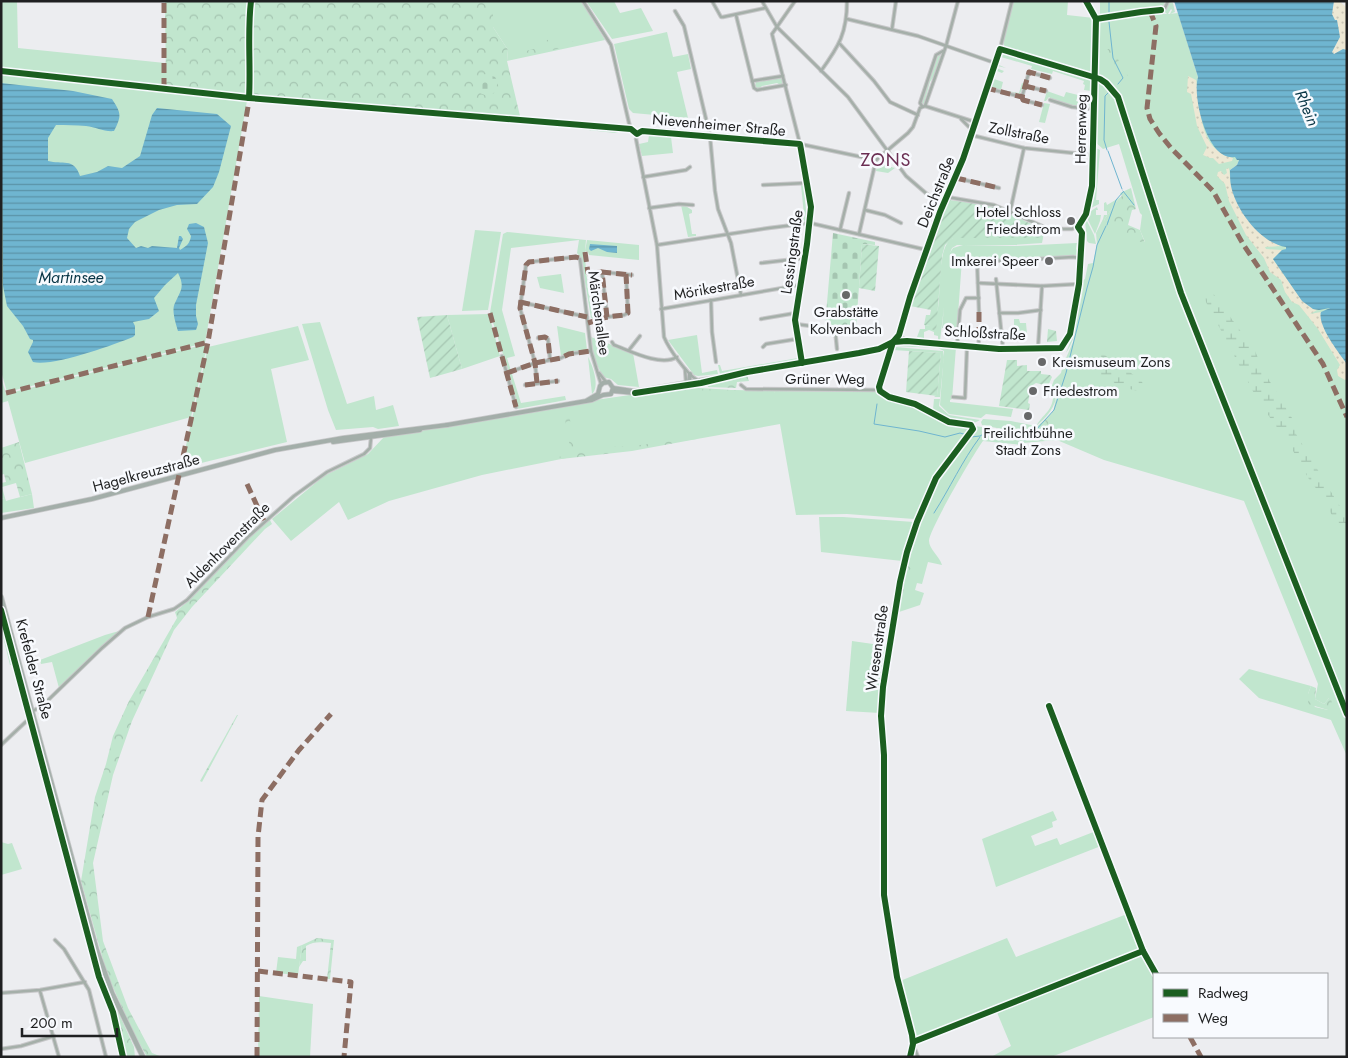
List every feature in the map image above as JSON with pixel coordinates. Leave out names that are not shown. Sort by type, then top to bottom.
[{"type":"main road","name":"Krefelder Straße","points":[[1,597],[97,951],[112,993],[143,1057]]},
{"type":"main road","points":[[138,1057],[139,1050]]},
{"type":"street","points":[[583,1],[611,45],[629,123],[631,129],[637,134],[636,139],[657,245],[664,337],[690,374],[697,380]]},
{"type":"street","points":[[712,1],[721,16],[736,15],[765,8]]},
{"type":"street","points":[[762,1],[777,27],[848,97],[906,176],[942,207]]},
{"type":"street","points":[[777,27],[796,1]]},
{"type":"street","points":[[822,71],[840,44],[847,19],[847,1]]},
{"type":"street","points":[[892,29],[896,1]]},
{"type":"street","points":[[859,234],[876,160],[908,133],[923,106],[946,46],[958,1]]},
{"type":"street","name":"Deichstraße","points":[[893,342],[899,335],[942,207],[956,178],[1000,49],[1012,1]]},
{"type":"street","points":[[1086,1],[1096,19],[1161,10],[1165,8],[1168,1]]},
{"type":"street","points":[[675,11],[684,26],[710,136],[715,191],[720,214],[731,243],[742,295]]},
{"type":"street","points":[[736,15],[755,90],[786,85]]},
{"type":"street","points":[[847,19],[892,29],[995,63]]},
{"type":"street","name":"Herrenweg","points":[[1078,227],[1088,210],[1092,186],[1096,19]]},
{"type":"street","name":"Lessingstraße","points":[[777,27],[772,34],[772,38],[786,85],[800,144],[811,207],[795,324],[802,363]]},
{"type":"street","points":[[840,44],[874,81],[890,102],[918,115]]},
{"type":"street","points":[[1000,49],[1094,78]]},
{"type":"street","points":[[944,50],[936,55],[920,103],[923,106],[975,122]]},
{"type":"street","points":[[1022,97],[1029,72],[1050,78]]},
{"type":"street","points":[[752,81],[783,76]]},
{"type":"street","points":[[1025,86],[1046,91]]},
{"type":"street","points":[[986,88],[1022,97],[1023,100],[1042,105]]},
{"type":"street","points":[[1050,100],[1072,107],[1093,110]]},
{"type":"street","points":[[960,118],[972,130]]},
{"type":"street","name":"Nievenheimer Straße","points":[[637,134],[642,131],[800,144],[876,160]]},
{"type":"street","name":"Zollstraße","points":[[971,135],[1024,148],[1093,155]]},
{"type":"street","points":[[1010,212],[1024,148]]},
{"type":"street","points":[[643,177],[686,170],[690,167]]},
{"type":"street","points":[[956,178],[999,188]]},
{"type":"street","points":[[763,184],[807,183]]},
{"type":"street","points":[[840,230],[849,193]]},
{"type":"street","points":[[927,194],[990,204],[1049,229],[1072,229],[1078,227],[1082,231],[1079,284],[1042,286],[978,282]]},
{"type":"street","points":[[649,208],[680,204],[693,205]]},
{"type":"street","points":[[865,210],[885,215],[901,223]]},
{"type":"street","points":[[657,245],[810,223],[927,250]]},
{"type":"street","name":"Märchenallee","points":[[520,302],[527,263],[576,256],[579,258],[591,351],[597,372],[604,383]]},
{"type":"street","points":[[967,262],[1080,257]]},
{"type":"street","points":[[761,263],[805,258]]},
{"type":"street","points":[[977,261],[979,312]]},
{"type":"street","points":[[594,272],[632,275]]},
{"type":"street","points":[[602,272],[607,316]]},
{"type":"street","points":[[588,323],[607,316],[628,313],[626,274]]},
{"type":"street","points":[[996,279],[1003,349]]},
{"type":"street","name":"Schloßstraße","points":[[893,342],[907,341],[1003,349],[1061,348],[1070,336],[1079,284]]},
{"type":"street","name":"Mörikestraße","points":[[662,309],[800,285]]},
{"type":"street","points":[[1038,348],[1042,286]]},
{"type":"street","points":[[957,346],[960,310],[966,298],[979,298]]},
{"type":"street","points":[[710,300],[716,362]]},
{"type":"street","points":[[537,383],[520,302],[587,316]]},
{"type":"street","points":[[999,313],[1041,310]]},
{"type":"street","points":[[761,319],[796,313]]},
{"type":"street","points":[[795,324],[835,329],[837,349]]},
{"type":"street","points":[[899,335],[907,341]]},
{"type":"street","points":[[629,350],[640,336]]},
{"type":"street","points":[[538,338],[545,337],[548,339],[550,359]]},
{"type":"street","points":[[763,347],[766,344],[797,338]]},
{"type":"street","points":[[978,348],[979,339]]},
{"type":"street","points":[[612,342],[614,345],[662,361],[668,361],[677,357]]},
{"type":"street","points":[[613,390],[637,391],[689,383],[697,380],[871,350],[893,342]]},
{"type":"street","points":[[879,390],[893,342]]},
{"type":"street","points":[[953,397],[964,398],[967,347]]},
{"type":"street","points":[[508,373],[534,363],[561,358],[569,354],[591,351]]},
{"type":"street","points":[[502,356],[516,407]]},
{"type":"street","points":[[685,367],[689,383]]},
{"type":"street","points":[[613,390],[635,393],[676,387],[678,385],[747,372]]},
{"type":"street","points":[[689,383],[690,374]]},
{"type":"street","points":[[525,385],[558,381]]},
{"type":"street","points":[[586,401],[600,391],[604,383],[609,382],[613,390]]},
{"type":"street","name":"Grüner Weg","points":[[741,386],[746,389],[879,390]]},
{"type":"street","points":[[372,436],[597,399],[603,395],[609,395],[613,390]]},
{"type":"street","name":"Wiesenstraße","points":[[879,390],[889,397],[921,407],[941,420],[971,424],[973,429],[936,478],[917,522],[900,582],[883,687],[884,895],[893,954],[913,1043]]},
{"type":"street","points":[[600,391],[603,395]]},
{"type":"street","name":"Hagelkreuzstraße","points":[[1,518],[84,501],[255,455],[296,446],[372,436]]},
{"type":"street","name":"Aldenhovenstraße","points":[[1,745],[125,628],[138,621],[174,609],[187,600],[261,524],[317,478],[364,454],[370,448],[372,436]]},
{"type":"street","points":[[55,940],[64,949],[89,990],[106,1057]]},
{"type":"street","points":[[1,993],[40,990],[85,982]]},
{"type":"street","points":[[40,990],[59,1057]]},
{"type":"street","points":[[1,1049],[20,1046],[54,1036]]},
{"type":"street","points":[[910,1057],[913,1043]]},
{"type":"street","points":[[913,1043],[918,1057]]},
{"type":"green space","points":[[1,1],[17,1],[18,48],[165,63],[405,102],[413,110],[248,95],[205,343],[7,392],[1,371]]},
{"type":"green space","points":[[165,1],[493,1],[493,27],[508,50],[507,61],[520,116],[517,119],[166,87]]},
{"type":"green space","points":[[493,1],[581,1],[605,40],[507,61],[508,50],[493,27]]},
{"type":"green space","points":[[586,1],[614,1],[620,13],[641,8],[653,31],[612,39]]},
{"type":"green space","points":[[1013,1],[1068,1],[1067,15],[1094,18],[1093,68],[1091,73],[1005,48],[1003,42]]},
{"type":"green space","points":[[1100,1],[1166,1],[1163,6],[1161,5],[1156,10],[1144,9],[1100,17]]},
{"type":"green space","points":[[1170,2],[1173,3],[1175,12],[1171,14],[1178,13],[1198,77],[1200,111],[1239,160],[1237,165],[1230,170],[1231,185],[1238,203],[1286,247],[1280,253],[1325,308],[1330,308],[1320,314],[1347,364],[1347,756],[1331,720],[1259,698],[1239,679],[1249,669],[1311,686],[1308,694],[1315,707],[1328,710],[1329,698],[1324,704],[1315,699],[1318,684],[1244,501],[1104,460],[1057,440],[1023,443],[1022,445],[983,441],[953,491],[929,541],[942,565],[928,562],[922,584],[917,583],[915,590],[924,593],[920,605],[899,612],[900,593],[914,529],[929,496],[947,465],[968,437],[965,436],[930,482],[917,516],[914,519],[847,514],[796,515],[780,424],[697,439],[601,451],[482,475],[389,501],[348,520],[339,502],[291,541],[272,519],[324,476],[368,454],[384,437],[602,399],[686,387],[774,393],[775,391],[875,392],[917,407],[937,419],[949,423],[1028,435],[1053,412],[1059,386],[1050,412],[1039,424],[1027,434],[982,425],[981,422],[983,419],[1011,421],[1036,426],[1051,407],[1054,389],[1051,388],[1054,380],[1061,373],[1075,332],[1066,353],[1072,337],[1082,281],[1085,279],[1088,264],[1093,263],[1097,244],[1096,233],[1104,215],[1107,215],[1107,211],[1104,211],[1104,203],[1106,202],[1107,205],[1119,198],[1104,220],[1145,242],[1140,230],[1142,215],[1119,144],[1103,149],[1094,141],[1098,22],[1148,13],[1167,14],[1164,11]]},
{"type":"green space","points":[[667,32],[673,57],[688,54],[691,69],[677,72],[688,118],[633,113],[629,109],[614,44]]},
{"type":"green space","points":[[552,37],[552,44],[555,47],[578,40],[582,44],[513,58],[513,54],[534,49]]},
{"type":"green space","points":[[1113,46],[1120,64],[1128,76],[1125,82],[1116,71],[1107,50]]},
{"type":"green space","points":[[1005,52],[1090,78],[1092,82],[1091,91],[1084,90],[1084,81],[1053,71],[1052,74],[1031,69],[1032,66],[1001,57],[999,65],[1006,68],[998,66],[1000,54]]},
{"type":"green space","points":[[938,55],[940,55],[940,58],[930,82],[924,104],[921,103]]},
{"type":"green space","points":[[996,68],[1004,71],[1002,73],[997,71],[994,79],[1003,82],[1001,90],[989,87]]},
{"type":"green space","points":[[485,74],[495,77],[498,82],[494,93],[489,95],[482,94],[476,90],[481,76]]},
{"type":"green space","points":[[782,78],[783,84],[777,83],[762,86],[759,89],[755,87],[756,81]]},
{"type":"green space","points":[[1022,83],[1024,84],[1020,94],[1004,91],[1019,93]]},
{"type":"green space","points":[[1047,91],[1064,97],[1066,92],[1078,95],[1076,101],[1083,103],[1085,96],[1082,95],[1083,93],[1091,94],[1091,107],[1077,107],[1056,102],[1049,97],[1044,101]]},
{"type":"green space","points":[[1044,103],[1050,104],[1045,123],[1039,122]]},
{"type":"green space","points":[[525,122],[623,129],[627,130],[615,133]]},
{"type":"green space","points":[[649,135],[671,137],[673,153],[642,156],[639,144],[648,142]]},
{"type":"green space","points":[[1094,147],[1100,150],[1096,200],[1099,200],[1099,204],[1091,208],[1089,207],[1094,174]]},
{"type":"green space","points":[[877,163],[895,168],[888,173],[876,171]]},
{"type":"green space","points":[[801,185],[805,186],[807,196],[805,198],[808,217],[805,221],[802,220],[804,215]]},
{"type":"green space","points":[[1131,188],[1136,209],[1132,210],[1128,225],[1140,230],[1145,243],[1114,235],[1104,220],[1122,196],[1120,193]]},
{"type":"green space","points":[[949,200],[995,207],[1044,230],[1043,238],[953,238],[945,245],[942,256],[936,331],[929,328],[930,326],[924,325],[926,315],[930,315],[931,310],[910,306],[928,252]]},
{"type":"green space","points":[[681,205],[692,210],[692,213],[689,214],[692,234],[696,234],[696,236],[688,237]]},
{"type":"green space","points":[[1097,207],[1096,215],[1101,215],[1095,234],[1087,218],[1091,211]]},
{"type":"green space","points":[[1085,221],[1087,221],[1094,235],[1096,244],[1087,241]]},
{"type":"green space","points":[[475,230],[501,232],[488,310],[462,311]]},
{"type":"green space","points":[[507,232],[586,240],[587,276],[592,313],[594,313],[595,319],[591,318],[581,258],[577,253],[579,240],[511,248],[502,310],[515,356],[507,358],[521,403],[565,396],[566,400],[517,409],[518,404],[490,313],[503,234]]},
{"type":"green space","points":[[833,233],[875,242],[875,245],[862,244],[856,329],[825,326]]},
{"type":"green space","points":[[953,238],[1043,238],[1042,243],[963,245],[1015,246],[1077,243],[1076,249],[1080,250],[1079,255],[997,260],[962,259],[957,329],[942,328],[944,307],[940,341],[938,341],[938,336],[934,335],[934,332],[929,330],[924,332],[924,338],[917,337],[920,329],[925,329],[925,325],[930,326],[937,312],[942,259],[948,242]]},
{"type":"green space","points":[[587,240],[639,245],[639,260],[589,255],[585,251]]},
{"type":"green space","points":[[862,244],[879,246],[875,291],[859,288]]},
{"type":"green space","points":[[561,274],[564,293],[540,288],[537,277]]},
{"type":"green space","points":[[1210,289],[1255,351],[1263,370],[1292,418],[1296,434],[1347,515],[1347,529],[1334,519],[1292,449],[1257,399],[1206,302],[1204,294]]},
{"type":"green space","points":[[489,314],[500,356],[462,369],[447,315]]},
{"type":"green space","points":[[447,315],[462,369],[430,378],[417,317]]},
{"type":"green space","points":[[1014,319],[1019,319],[1020,323],[1026,323],[1027,334],[1014,334]]},
{"type":"green space","points":[[320,322],[347,404],[374,396],[376,410],[393,405],[399,426],[378,429],[373,427],[336,430],[328,410],[302,324]]},
{"type":"green space","points":[[298,326],[309,360],[271,369],[287,442],[181,468],[208,347]]},
{"type":"green space","points":[[557,326],[585,333],[587,350],[568,352],[561,356]]},
{"type":"green space","points":[[1048,329],[1056,331],[1057,341],[1047,342]]},
{"type":"green space","points":[[697,335],[702,373],[717,370],[718,374],[694,375],[668,340]]},
{"type":"green space","points":[[591,337],[633,353],[639,387],[618,385],[611,379],[603,377],[594,359]]},
{"type":"green space","points":[[206,344],[191,417],[25,463],[8,401],[1,403],[1,377],[6,394]]},
{"type":"green space","points":[[902,344],[956,347],[952,399],[950,402],[1013,409],[1011,417],[986,414],[981,418],[949,414],[940,405],[944,351],[938,348],[896,346]]},
{"type":"green space","points":[[895,347],[943,351],[940,397],[934,397],[937,395],[941,353],[893,350]]},
{"type":"green space","points":[[909,351],[941,353],[937,396],[906,392]]},
{"type":"green space","points":[[1103,354],[1141,380],[1143,384],[1137,391],[1119,385],[1093,370],[1095,360]]},
{"type":"green space","points":[[588,357],[596,382],[592,394]]},
{"type":"green space","points":[[798,358],[796,361],[720,374],[718,365],[720,365],[722,371]]},
{"type":"green space","points":[[1007,360],[1017,360],[1017,366],[1027,365],[1027,371],[1041,371],[1041,374],[1052,377],[1048,386],[1036,383],[1031,386],[1028,403],[1030,404],[1029,410],[999,406]]},
{"type":"green space","points":[[747,375],[749,381],[737,382],[736,388],[708,387],[712,382]]},
{"type":"green space","points":[[691,389],[775,391],[774,395],[669,394]]},
{"type":"green space","points":[[934,399],[940,399],[939,406],[949,415],[980,420],[974,423],[961,424],[941,417],[930,411],[933,410]]},
{"type":"green space","points":[[568,412],[577,448],[594,450],[605,447],[633,446],[698,437],[697,439],[632,451],[561,459],[559,457],[571,453],[564,413]]},
{"type":"green space","points":[[1053,412],[1055,415],[1046,428],[1033,435],[1031,433]]},
{"type":"green space","points":[[19,442],[32,494],[20,497],[16,483],[2,487],[5,498],[1,499],[1,483],[6,482],[4,474],[1,475],[1,448]]},
{"type":"green space","points":[[32,494],[34,508],[1,513],[1,499],[5,498],[6,501]]},
{"type":"green space","points":[[819,517],[914,522],[902,561],[821,552]]},
{"type":"green space","points":[[269,518],[272,524],[265,529],[192,607],[174,630],[132,721],[113,775],[93,863],[103,941],[128,1008],[152,1053],[162,1057],[147,1057],[132,1030],[107,974],[81,881],[95,797],[113,736],[129,701],[177,618],[175,612]]},
{"type":"green space","points":[[906,564],[911,568],[906,577],[902,603],[908,603],[901,606],[898,601]]},
{"type":"green space","points":[[1,615],[14,664],[10,665],[1,628]]},
{"type":"green space","points":[[119,631],[59,688],[52,662],[41,664],[40,660]]},
{"type":"green space","points":[[852,641],[887,646],[880,713],[846,711]]},
{"type":"green space","points":[[1311,686],[1316,688],[1315,699],[1324,704],[1330,697],[1334,708],[1328,710],[1308,704],[1308,694]]},
{"type":"green space","points":[[237,715],[202,782],[200,781]]},
{"type":"green space","points":[[1053,811],[1057,820],[1052,822],[1053,827],[1031,836],[1035,846],[1057,838],[1060,845],[1096,831],[1101,846],[996,887],[982,839]]},
{"type":"green space","points":[[1,842],[12,843],[22,869],[1,875]]},
{"type":"green space","points":[[1127,914],[1142,953],[1153,973],[1153,1017],[1051,1057],[991,1057],[1011,1046],[996,1010],[915,1041],[900,981],[1007,938],[1016,957]]},
{"type":"green space","points":[[317,938],[334,940],[330,979],[327,979],[331,943],[321,942],[306,946],[306,961],[303,961],[299,967],[302,945]]},
{"type":"green space","points":[[302,945],[298,975],[276,973],[278,957],[296,959],[297,947]]},
{"type":"green space","points":[[108,989],[134,1047],[135,1057],[127,1057],[109,1004]]},
{"type":"green space","points":[[259,996],[313,1004],[310,1057],[258,1057]]},
{"type":"sand","points":[[1334,1],[1339,1],[1346,7],[1344,1],[1347,1],[1347,50],[1333,54],[1332,50],[1339,35],[1332,13]]},
{"type":"sand","points":[[1188,76],[1196,80],[1203,126],[1207,137],[1221,153],[1233,158],[1232,161],[1219,164],[1213,158],[1203,155],[1207,147],[1197,126],[1191,94],[1187,92]]},
{"type":"sand","points":[[1229,168],[1231,185],[1273,242],[1281,246],[1265,247],[1266,249],[1282,250],[1273,259],[1294,289],[1313,309],[1317,310],[1310,314],[1321,312],[1326,333],[1347,364],[1347,378],[1345,380],[1338,376],[1337,370],[1340,365],[1318,329],[1299,305],[1292,302],[1285,292],[1281,280],[1270,272],[1264,258],[1246,235],[1229,201],[1225,184],[1217,176],[1218,172],[1221,171],[1224,175],[1227,173],[1226,169]]},
{"type":"water","name":"Rhein","points":[[1174,1],[1334,1],[1332,14],[1335,20],[1337,20],[1340,37],[1332,52],[1334,54],[1343,49],[1347,50],[1347,364],[1322,324],[1321,312],[1330,308],[1313,309],[1302,301],[1273,259],[1286,247],[1276,244],[1258,232],[1238,205],[1231,186],[1230,170],[1237,165],[1239,160],[1235,157],[1225,156],[1209,139],[1197,98],[1198,77]]},
{"type":"water","name":"Martinsee","points":[[1,83],[73,91],[112,99],[119,114],[114,131],[86,126],[56,125],[48,138],[48,161],[71,164],[80,176],[97,172],[108,166],[122,168],[140,156],[152,115],[157,108],[217,114],[231,126],[219,172],[213,187],[197,204],[177,205],[159,210],[135,222],[129,229],[127,238],[136,248],[152,246],[177,248],[179,236],[181,236],[183,239],[180,250],[190,241],[191,236],[187,229],[189,224],[196,223],[204,227],[208,243],[196,305],[198,324],[196,330],[178,331],[174,317],[174,306],[181,288],[178,273],[154,298],[159,311],[149,319],[133,322],[135,335],[133,337],[98,350],[68,358],[42,363],[33,362],[28,352],[33,340],[30,339],[23,326],[7,306],[3,286]]},
{"type":"water","points":[[590,244],[617,246],[617,253],[607,252],[598,248],[591,251],[589,249]]},
{"type":"waterway","points":[[1109,1],[1109,12]]},
{"type":"waterway","points":[[1109,22],[1113,58],[1123,78],[1118,84]]},
{"type":"waterway","points":[[1107,150],[1104,140],[1105,96],[1109,92]]},
{"type":"waterway","points":[[1108,151],[1122,189]]},
{"type":"waterway","points":[[1123,191],[1134,205]]},
{"type":"waterway","points":[[1108,222],[1116,200],[1123,192]]},
{"type":"waterway","points":[[971,437],[980,436],[985,433],[1025,440],[1054,410],[1066,373],[1097,245],[1106,226]]},
{"type":"waterway","points":[[877,404],[874,424],[945,437],[960,433],[967,435]]},
{"type":"waterway","points":[[934,513],[967,455],[980,437]]},
{"type":"marked path","points":[[164,1],[164,88]]},
{"type":"marked path","points":[[1150,11],[1156,26],[1147,108],[1150,119],[1171,148],[1213,191],[1243,244],[1323,364],[1347,417]]},
{"type":"marked path","points":[[986,88],[1022,97],[1029,72],[1050,78]]},
{"type":"marked path","points":[[1025,86],[1046,91]]},
{"type":"marked path","points":[[148,617],[208,342],[250,95]]},
{"type":"marked path","points":[[1022,97],[1023,100],[1042,105]]},
{"type":"marked path","points":[[956,178],[999,188]]},
{"type":"marked path","points":[[585,252],[588,273],[602,272]]},
{"type":"marked path","points":[[537,383],[535,363],[520,308],[526,265],[529,262],[576,257],[581,262]]},
{"type":"marked path","points":[[626,274],[628,313],[607,317],[602,272],[632,275]]},
{"type":"marked path","points":[[520,302],[587,317]]},
{"type":"marked path","points":[[979,312],[979,338]]},
{"type":"marked path","points":[[490,313],[516,407]]},
{"type":"marked path","points":[[588,323],[607,317]]},
{"type":"marked path","points":[[538,338],[545,337],[548,339],[550,359]]},
{"type":"marked path","points":[[6,393],[205,343],[208,344]]},
{"type":"marked path","points":[[507,373],[569,354],[591,351]]},
{"type":"marked path","points":[[525,385],[558,381]]},
{"type":"marked path","points":[[247,484],[264,521]]},
{"type":"marked path","points":[[257,1057],[258,837],[262,800],[299,750],[331,714]]},
{"type":"marked path","points":[[258,971],[351,982],[344,1057]]},
{"type":"marked path","points":[[1191,1038],[1201,1057]]},
{"type":"cycle path","points":[[249,98],[249,25],[251,1]]},
{"type":"cycle path","points":[[635,393],[701,383],[747,372],[859,353],[879,349],[893,342],[907,341],[999,349],[1061,348],[1070,334],[1079,284],[1082,233],[1078,227],[1086,214],[1092,186],[1096,19],[1086,1]]},
{"type":"cycle path","points":[[1096,19],[1161,10]]},
{"type":"cycle path","points":[[910,1057],[913,1044],[912,1035],[897,977],[884,895],[884,755],[881,716],[883,687],[900,582],[917,522],[936,478],[973,429],[971,425],[949,422],[915,404],[889,397],[880,391],[879,387],[893,342],[899,335],[910,297],[940,212],[963,159],[1000,49],[1100,79],[1118,97],[1181,293],[1347,714]]},
{"type":"cycle path","points":[[1,71],[249,98],[631,129],[637,134],[642,131],[800,144],[811,207],[795,320],[802,363]]},
{"type":"cycle path","points":[[1,610],[99,977],[113,1012],[123,1057]]},
{"type":"cycle path","points":[[1049,706],[1143,951],[1155,973]]},
{"type":"cycle path","points":[[913,1042],[1143,951]]},
{"type":"place","name":"Hotel Schloss Friedestrom","points":[[1071,221]]},
{"type":"place","name":"Imkerei Speer","points":[[1049,261]]},
{"type":"place","name":"Grabstätte Kolvenbach","points":[[846,295]]},
{"type":"place","name":"Kreismuseum Zons","points":[[1042,362]]},
{"type":"place","name":"Friedestrom","points":[[1033,391]]},
{"type":"place","name":"Freilichtbühne Stadt Zons","points":[[1028,416]]},
{"type":"district","name":"ZONS","points":[[886,160]]}]
